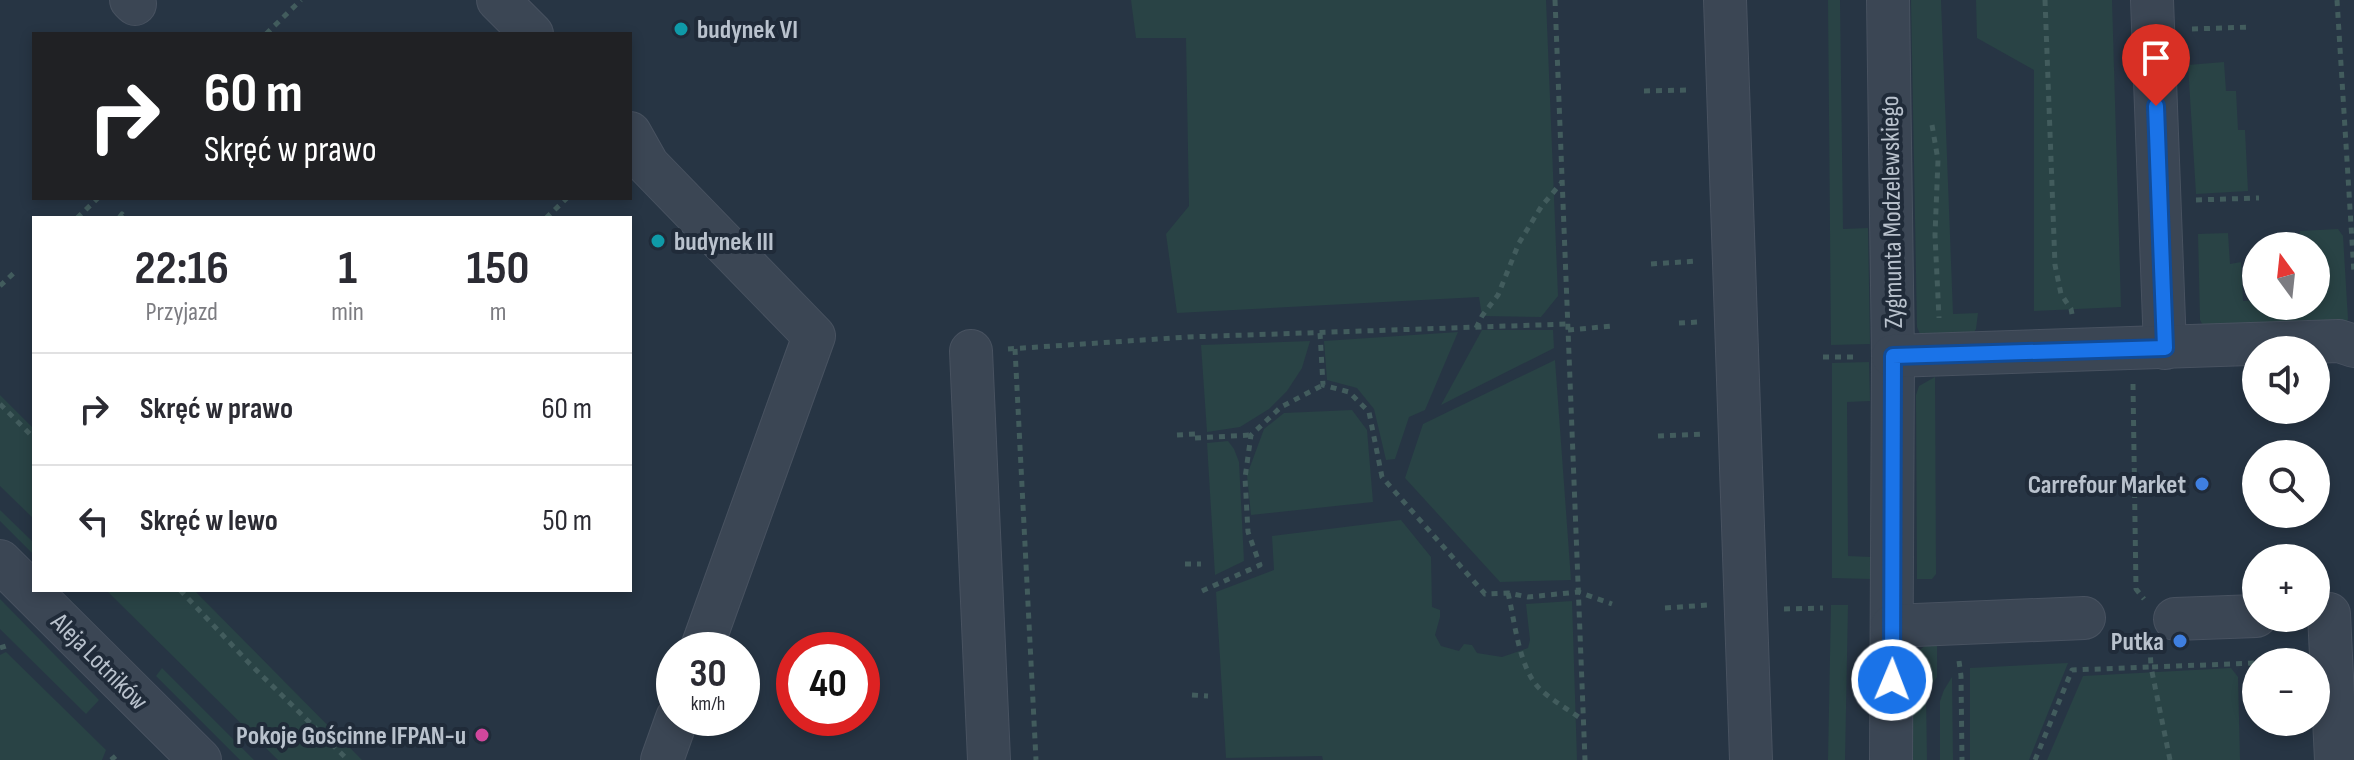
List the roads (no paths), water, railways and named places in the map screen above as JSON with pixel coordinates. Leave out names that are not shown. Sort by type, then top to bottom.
[{"type":"street","points":[[498,0],[530,32]]},
{"type":"street","points":[[1725,0],[1751,760]]},
{"type":"street","name":"Zygmunta Modzelewskiego","points":[[1888,0],[1893,356],[1891,760]]},
{"type":"street","points":[[2149,349],[2160,202],[2153,15]]},
{"type":"street","points":[[632,137],[648,165],[814,336],[707,632]]},
{"type":"street","points":[[1893,356],[2339,341],[2354,346]]},
{"type":"street","points":[[971,351],[989,760]]},
{"type":"street","name":"Aleja Lotników","points":[[0,561],[164,754]]},
{"type":"street","points":[[2333,614],[2336,760]]},
{"type":"street","points":[[2158,620],[2242,617]]},
{"type":"street","points":[[1892,626],[2084,618]]},
{"type":"street","points":[[662,760],[671,736]]},
{"type":"place","name":"budynek VI","points":[[681,29]]},
{"type":"place","name":"budynek III","points":[[658,241]]},
{"type":"place","name":"Carrefour Market","points":[[2202,484]]},
{"type":"place","name":"Putka","points":[[2180,641]]},
{"type":"place","name":"Pokoje Gościnne IFPAN-u","points":[[482,735]]}]
